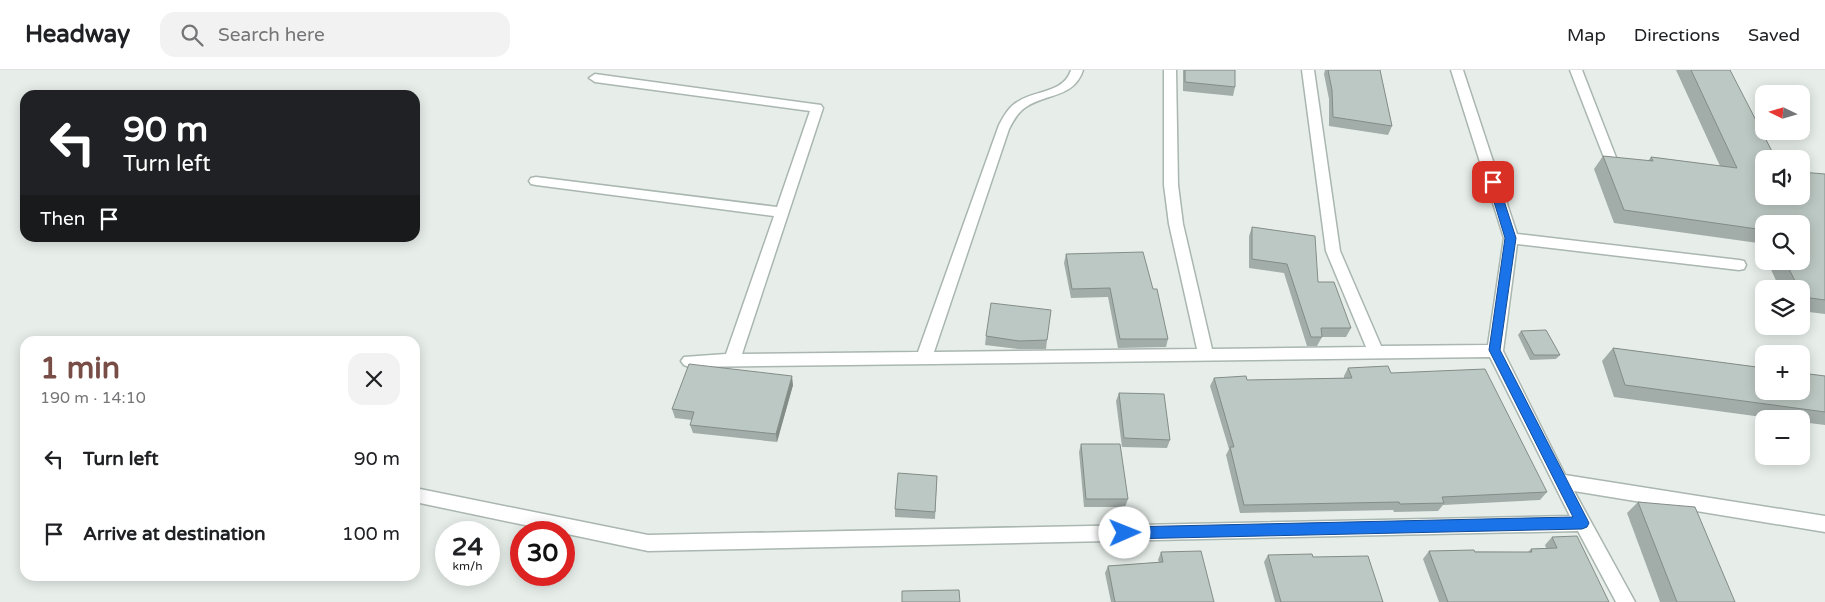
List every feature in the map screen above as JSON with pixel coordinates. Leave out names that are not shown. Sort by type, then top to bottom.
[{"type":"street","points":[[924,358],[1003,129],[1011,113],[1023,103],[1068,87],[1077,74],[1077,70]]},
{"type":"street","points":[[1170,70],[1170,185],[1176,224],[1206,356]]},
{"type":"street","points":[[1308,70],[1333,251],[1376,352]]},
{"type":"street","points":[[1456,70],[1511,238],[1495,350],[1560,481],[1626,602]]},
{"type":"street","points":[[1576,70],[1611,160]]},
{"type":"street","points":[[595,78],[816,108],[783,212],[732,360]]},
{"type":"street","points":[[536,181],[783,212]]},
{"type":"street","points":[[1511,238],[1738,265]]},
{"type":"street","points":[[689,361],[1206,356],[1495,350]]},
{"type":"street","points":[[1560,481],[1825,524]]},
{"type":"street","points":[[420,496],[648,543],[1582,523]]},
{"type":"building","points":[[1185,70],[1235,70],[1235,87],[1185,82]]},
{"type":"building","points":[[1328,70],[1380,70],[1392,126],[1333,117],[1332,90]]},
{"type":"building","points":[[1691,70],[1730,70],[1755,118],[1755,140],[1766,140],[1771,150],[1755,150],[1755,205],[1810,205],[1810,173],[1825,174],[1825,300],[1810,298],[1810,280],[1794,280],[1790,270],[1810,270],[1810,215],[1755,215],[1755,229],[1624,210],[1603,156],[1653,161],[1651,157],[1737,168]]},
{"type":"building","points":[[1252,227],[1315,236],[1318,282],[1334,282],[1351,328],[1321,328],[1322,337],[1311,337],[1287,264],[1252,259]]},
{"type":"building","points":[[1143,252],[1153,289],[1157,289],[1168,339],[1120,339],[1110,288],[1072,289],[1066,254]]},
{"type":"building","points":[[991,303],[1051,310],[1047,340],[1019,341],[986,336]]},
{"type":"building","points":[[1546,330],[1560,355],[1534,355],[1521,331]]},
{"type":"building","points":[[1613,348],[1755,367],[1755,400],[1810,400],[1810,374],[1825,376],[1825,412],[1625,385]]},
{"type":"building","points":[[689,364],[792,376],[776,434],[690,425],[694,412],[672,409]]},
{"type":"building","points":[[1388,366],[1391,373],[1485,369],[1547,492],[1442,497],[1444,503],[1244,505],[1230,447],[1234,447],[1214,378],[1246,376],[1247,380],[1352,378],[1348,368]]},
{"type":"building","points":[[1119,393],[1164,394],[1170,440],[1124,438]]},
{"type":"building","points":[[1081,444],[1120,444],[1128,499],[1086,499]]},
{"type":"building","points":[[898,473],[937,476],[935,512],[895,509]]},
{"type":"building","points":[[1638,502],[1695,507],[1735,602],[1677,602]]},
{"type":"building","points":[[1577,536],[1609,602],[1448,602],[1429,551],[1532,552],[1531,549],[1557,548],[1552,537]]},
{"type":"building","points":[[1201,551],[1214,602],[1115,602],[1108,566],[1163,562],[1161,552]]},
{"type":"building","points":[[1312,554],[1313,557],[1368,556],[1383,602],[1281,602],[1268,555]]},
{"type":"building","points":[[959,590],[960,602],[902,602],[902,591]]},
{"type":"route","points":[[1125,533],[1582,523],[1495,350],[1511,238],[1493,182]]}]
